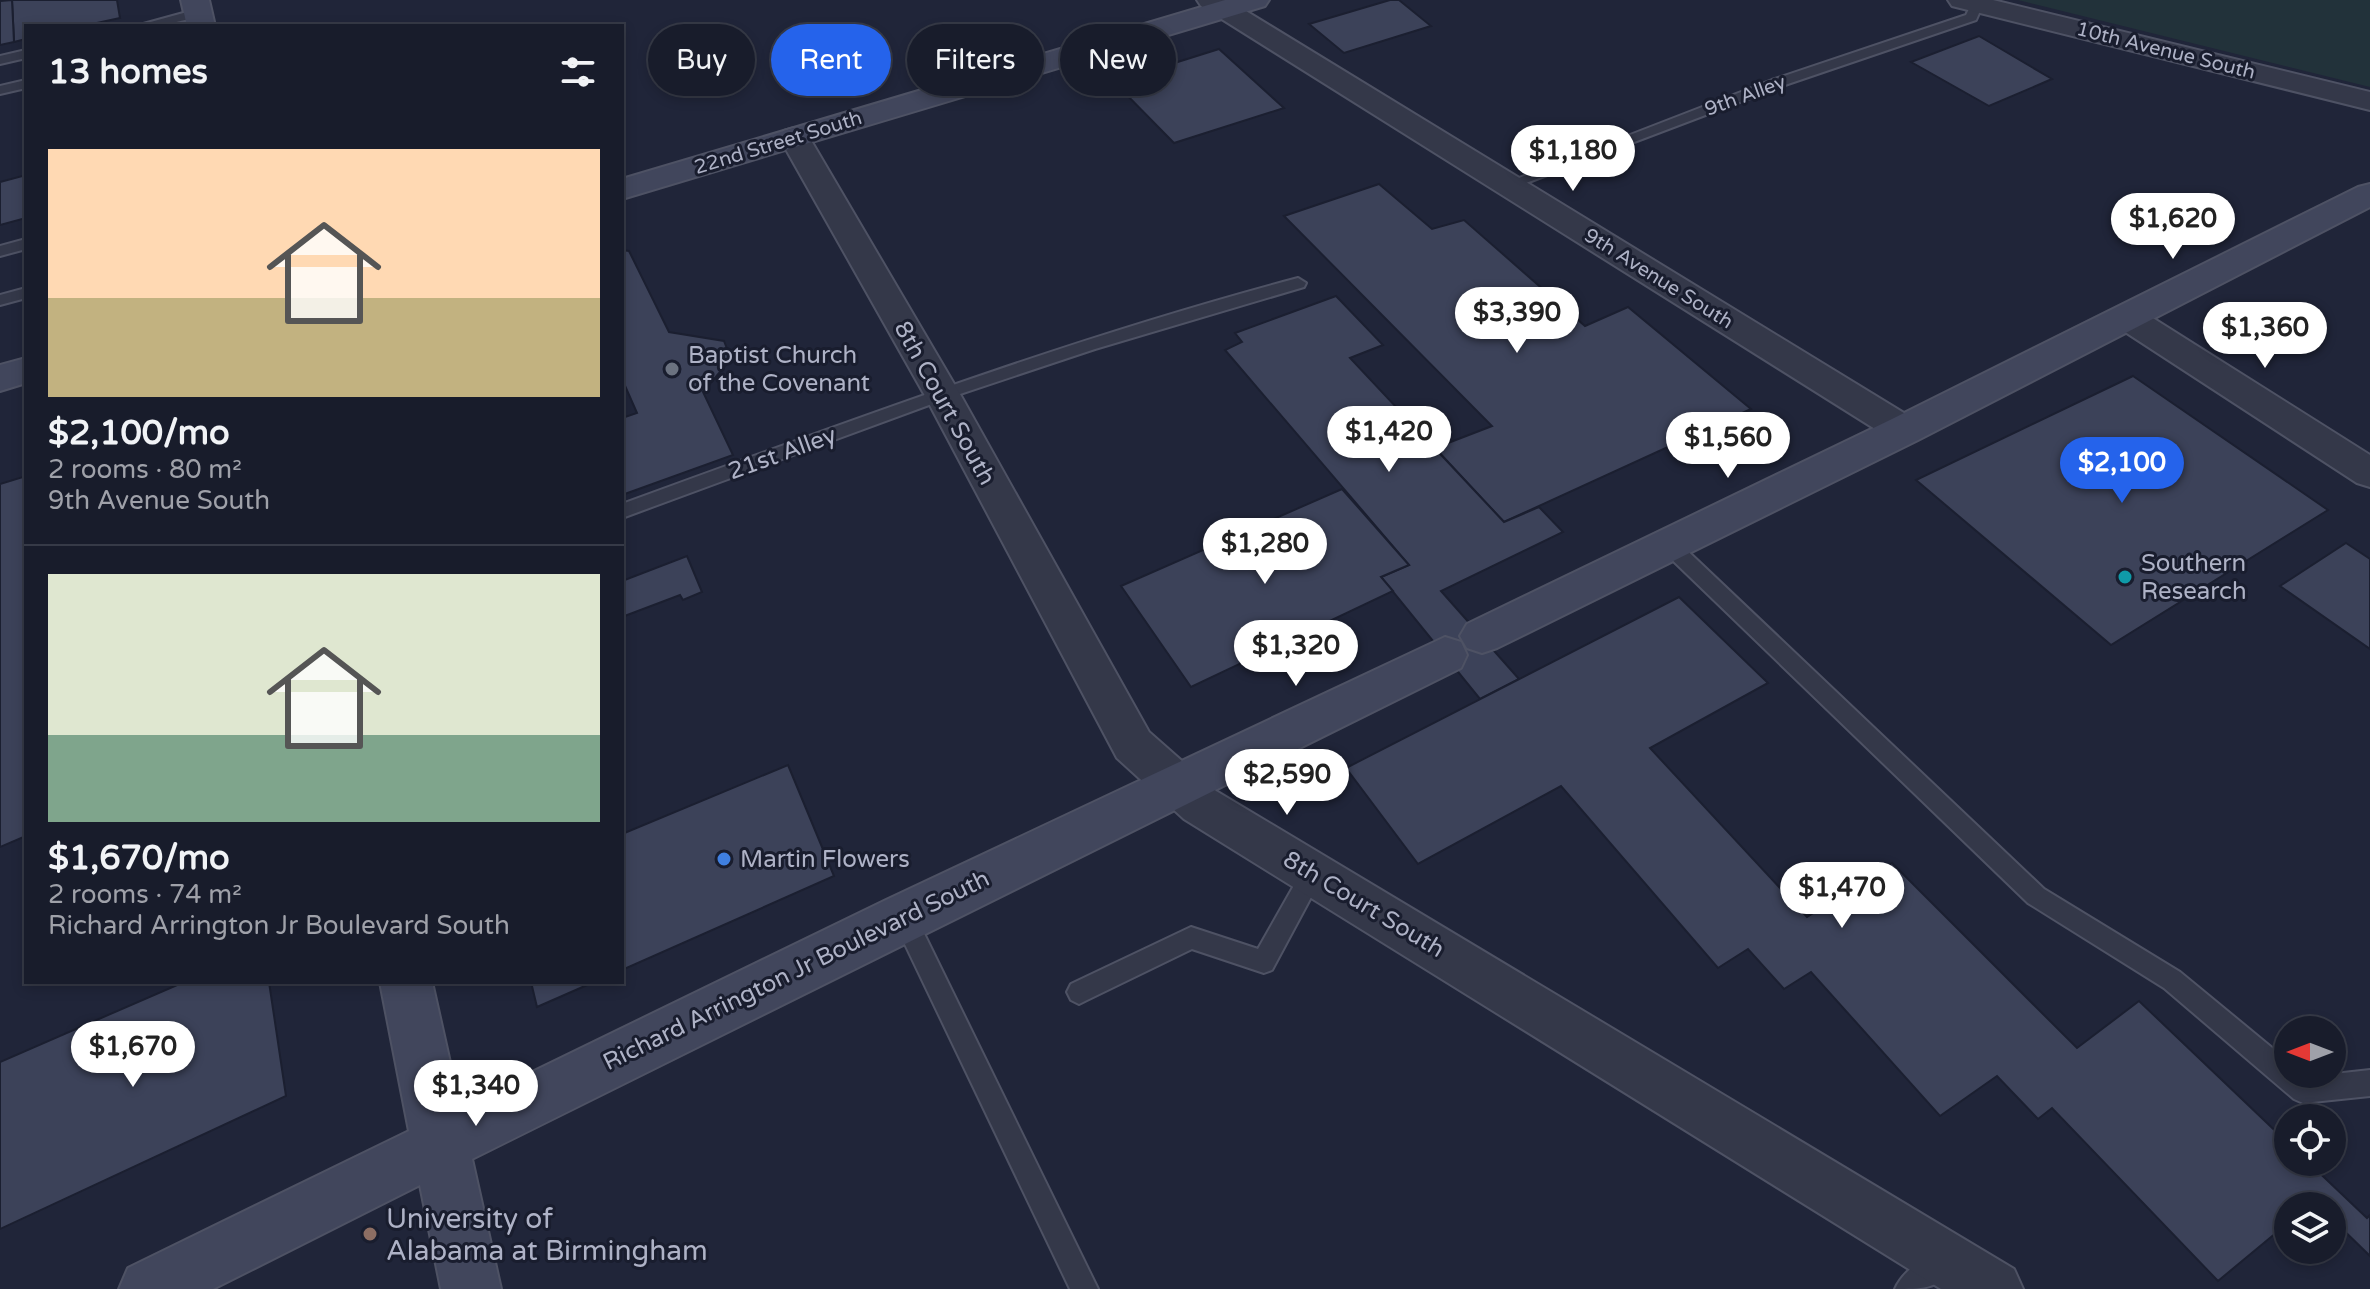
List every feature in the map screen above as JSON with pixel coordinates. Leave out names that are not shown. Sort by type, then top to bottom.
[{"type":"street","name":"22nd Street South","points":[[624,188],[1216,5],[1255,0]]},
{"type":"street","name":"10th Avenue South","points":[[1969,2],[2370,101]]},
{"type":"street","name":"9th Avenue South","points":[[1216,5],[1904,430]]},
{"type":"street","name":"8th Court South","points":[[794,137],[942,394],[1133,745],[1200,805],[1994,1289]]},
{"type":"street","name":"Richard Arrington Jr Boulevard South","points":[[149,1289],[1904,430],[2370,194]]},
{"type":"street","points":[[2128,318],[2370,473]]},
{"type":"street","points":[[0,378],[24,371]]},
{"type":"street","points":[[406,984],[471,1289]]},
{"type":"lane","name":"9th Alley","points":[[1508,185],[1777,83],[1971,17],[1969,2]]},
{"type":"lane","points":[[151,24],[198,13]]},
{"type":"lane","points":[[0,60],[24,54]]},
{"type":"lane","points":[[0,90],[24,84]]},
{"type":"lane","points":[[0,251],[24,245]]},
{"type":"lane","name":"21st Alley","points":[[624,510],[942,394],[1089,345],[1298,283]]},
{"type":"lane","points":[[0,300],[24,294]]},
{"type":"lane","points":[[1669,545],[2036,896],[2172,980],[2303,1090],[2370,1083]]},
{"type":"lane","points":[[1079,992],[1191,938],[1264,962],[1313,873]]},
{"type":"lane","points":[[904,917],[1084,1289]]},
{"type":"lane","points":[[1909,1289],[1945,1260]]},
{"type":"shaded area","points":[[2018,0],[2370,0],[2370,87]]},
{"type":"building","points":[[12,0],[117,0],[120,18],[92,24],[24,24],[24,40],[14,42]]},
{"type":"building","points":[[12,0],[14,42],[0,45],[0,1]]},
{"type":"building","points":[[1399,0],[1431,26],[1344,53],[1309,24]]},
{"type":"building","points":[[1979,36],[2052,79],[1989,106],[1911,62]]},
{"type":"building","points":[[1219,49],[1284,108],[1174,143],[1128,96],[1176,96],[1176,63]]},
{"type":"building","points":[[24,176],[24,219],[0,225],[0,182]]},
{"type":"building","points":[[1379,184],[1432,229],[1464,220],[1585,326],[1628,307],[1751,409],[1504,522],[1435,448],[1492,426],[1284,216]]},
{"type":"building","name":"Baptist Church of the Covenant","points":[[624,250],[629,251],[669,332],[724,341],[731,359],[703,392],[733,455],[624,494],[624,417],[637,413],[624,384]]},
{"type":"building","points":[[1336,296],[1383,345],[1350,358],[1504,522],[1539,507],[1563,532],[1441,591],[1519,679],[1480,699],[1381,577],[1409,565],[1225,350],[1242,342],[1235,333]]},
{"type":"building","name":"Southern Research","points":[[2133,376],[2328,510],[2111,645],[1916,480]]},
{"type":"building","points":[[24,477],[24,837],[0,847],[0,484]]},
{"type":"building","points":[[1342,489],[1409,565],[1381,577],[1393,591],[1191,687],[1121,586]]},
{"type":"building","points":[[2346,543],[2370,559],[2370,649],[2280,586]]},
{"type":"building","points":[[687,556],[702,592],[683,600],[680,595],[624,616],[624,580]]},
{"type":"building","points":[[1679,597],[1768,683],[1650,748],[1807,917],[1892,863],[2077,1048],[2139,1001],[2274,1130],[2274,1176],[2323,1176],[2340,1192],[2274,1192],[2274,1235],[2218,1281],[2052,1108],[2038,1119],[1997,1076],[1940,1116],[1811,972],[1784,989],[1748,949],[1718,968],[1561,786],[1418,864],[1346,768]]},
{"type":"building","name":"Martin Flowers","points":[[788,765],[834,876],[624,969],[624,833]]},
{"type":"building","points":[[179,984],[269,984],[286,1096],[0,1229],[0,1062]]},
{"type":"building","points":[[531,984],[589,984],[537,1007]]},
{"type":"building","points":[[2346,1198],[2367,1218],[2370,1215],[2370,1256],[2346,1233]]},
{"type":"place","name":"Baptist Church of the Covenant","points":[[672,369]]},
{"type":"place","name":"Southern Research","points":[[2125,577]]},
{"type":"place","name":"Martin Flowers","points":[[724,859]]},
{"type":"place","name":"University of Alabama at Birmingham","points":[[370,1234]]}]
